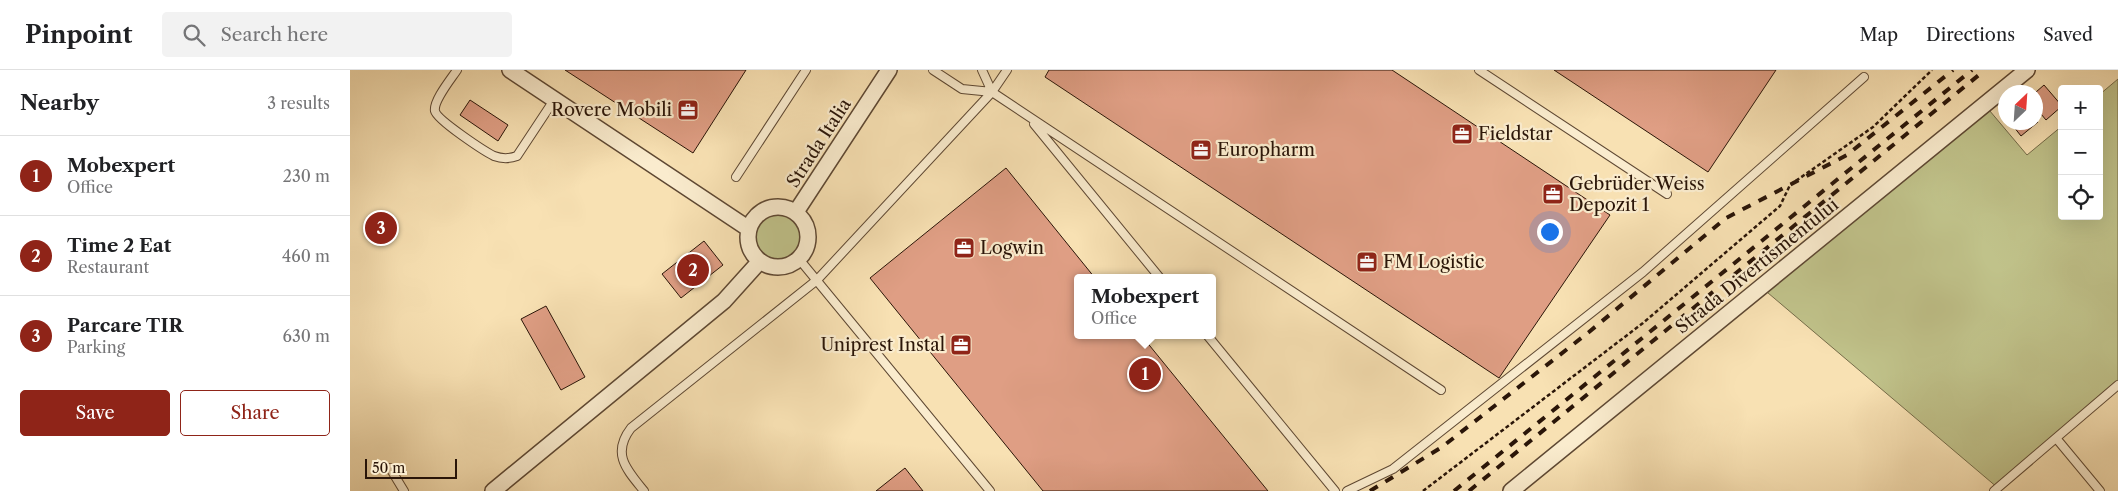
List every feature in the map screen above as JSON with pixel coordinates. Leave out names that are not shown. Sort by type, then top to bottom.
[{"type":"street","points":[[510,70],[749,229]]},
{"type":"street","name":"Strada Italia","points":[[796,212],[889,70]]},
{"type":"street","name":"Strada Divertismentului","points":[[1511,491],[2027,70]]},
{"type":"street","points":[[772,207],[780,207],[796,212],[802,218],[808,234],[808,243],[799,259],[784,266],[767,265],[760,261],[750,246],[749,229],[757,215],[772,207]]},
{"type":"street","points":[[493,491],[724,301],[760,261]]},
{"type":"lane","points":[[457,70],[436,103],[435,111],[440,120],[494,156],[507,159],[517,156],[554,100]]},
{"type":"lane","points":[[736,177],[806,70]]},
{"type":"lane","points":[[933,70],[962,90],[992,92],[1441,390]]},
{"type":"lane","points":[[982,70],[992,92]]},
{"type":"lane","points":[[644,491],[624,465],[622,458],[624,440],[632,428],[817,280],[992,92],[1007,70]]},
{"type":"lane","points":[[1479,70],[1667,194]]},
{"type":"lane","points":[[1347,491],[1393,469],[1643,272],[1864,77]]},
{"type":"lane","points":[[1028,116],[1157,274]]},
{"type":"lane","points":[[799,259],[990,491]]},
{"type":"lane","points":[[1210,339],[1335,491]]},
{"type":"lane","points":[[1994,491],[2118,385]]},
{"type":"lane","points":[[2056,438],[2100,491]]},
{"type":"lane","points":[[390,468],[404,491]]},
{"type":"path","points":[[1423,491],[1643,323],[1780,206],[1790,185],[1873,127],[1932,70]]},
{"type":"green space","points":[[2118,79],[2118,385],[1998,488],[1761,287],[1984,104],[1998,121],[1998,130],[2006,130],[2027,155],[2058,129],[2058,220],[2103,220],[2103,92]]},
{"type":"green space","points":[[778,207],[795,212],[803,220],[808,237],[803,254],[795,262],[778,267],[761,262],[753,254],[748,237],[753,220],[761,212]]},
{"type":"building","points":[[565,70],[746,70],[693,153]]},
{"type":"building","points":[[1049,70],[1392,70],[1610,215],[1499,378],[1045,77]]},
{"type":"building","points":[[1554,70],[1776,70],[1708,172]]},
{"type":"building","points":[[2043,86],[2058,101],[2058,110],[2046,120],[2043,116]]},
{"type":"building","points":[[470,100],[508,125],[498,141],[460,115]]},
{"type":"building","points":[[2016,130],[2028,130],[2021,136]]},
{"type":"building","points":[[1006,168],[1092,274],[1074,274],[1074,339],[1144,339],[1268,491],[1043,491],[870,278]]},
{"type":"building","points":[[704,241],[723,265],[681,298],[662,274]]},
{"type":"building","points":[[546,306],[585,377],[561,390],[521,319]]},
{"type":"building","points":[[905,468],[923,491],[876,491]]},
{"type":"railway","points":[[1370,491],[1442,447],[1589,332],[1726,218],[1847,155],[1953,70]]},
{"type":"railway","points":[[1454,491],[1972,70]]},
{"type":"railway","points":[[1469,491],[1985,70]]},
{"type":"place","name":"Rovere Mobili","points":[[688,110]]},
{"type":"place","name":"Fieldstar","points":[[1462,134]]},
{"type":"place","name":"Europharm","points":[[1201,150]]},
{"type":"place","name":"Gebrüder Weiss Depozit 1","points":[[1553,194]]},
{"type":"place","name":"Parcare TIR","points":[[381,228]]},
{"type":"place","name":"Logwin","points":[[964,248]]},
{"type":"place","name":"FM Logistic","points":[[1367,262]]},
{"type":"place","name":"Time 2 Eat","points":[[693,270]]},
{"type":"place","name":"Uniprest Instal","points":[[961,345]]},
{"type":"place","name":"Mobexpert","points":[[1145,374]]}]
